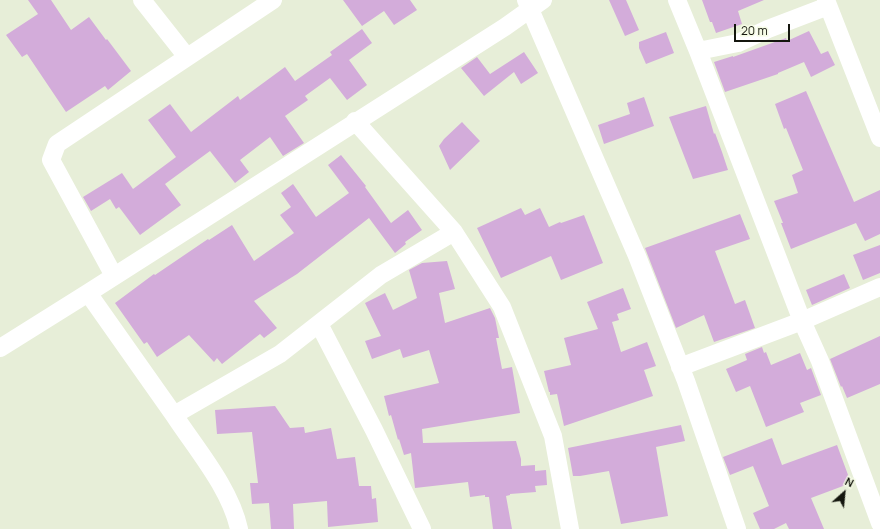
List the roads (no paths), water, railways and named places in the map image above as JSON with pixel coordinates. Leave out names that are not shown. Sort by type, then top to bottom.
[{"type":"street","points":[[142,0],[186,58]]},
{"type":"street","points":[[114,276],[50,160],[57,144],[272,0]]},
{"type":"street","points":[[677,0],[802,322],[820,361],[880,524]]},
{"type":"street","points":[[0,348],[498,31],[533,3],[680,366],[737,529]]},
{"type":"street","points":[[698,51],[738,42],[827,3],[880,138]]},
{"type":"street","points":[[355,121],[454,232],[502,307],[553,436],[570,529]]},
{"type":"street","points":[[174,415],[280,354],[381,275],[454,232]]},
{"type":"street","points":[[680,366],[802,322],[880,287]]},
{"type":"street","points":[[88,293],[222,486],[239,529]]},
{"type":"street","points":[[319,324],[374,430],[422,529]]}]
